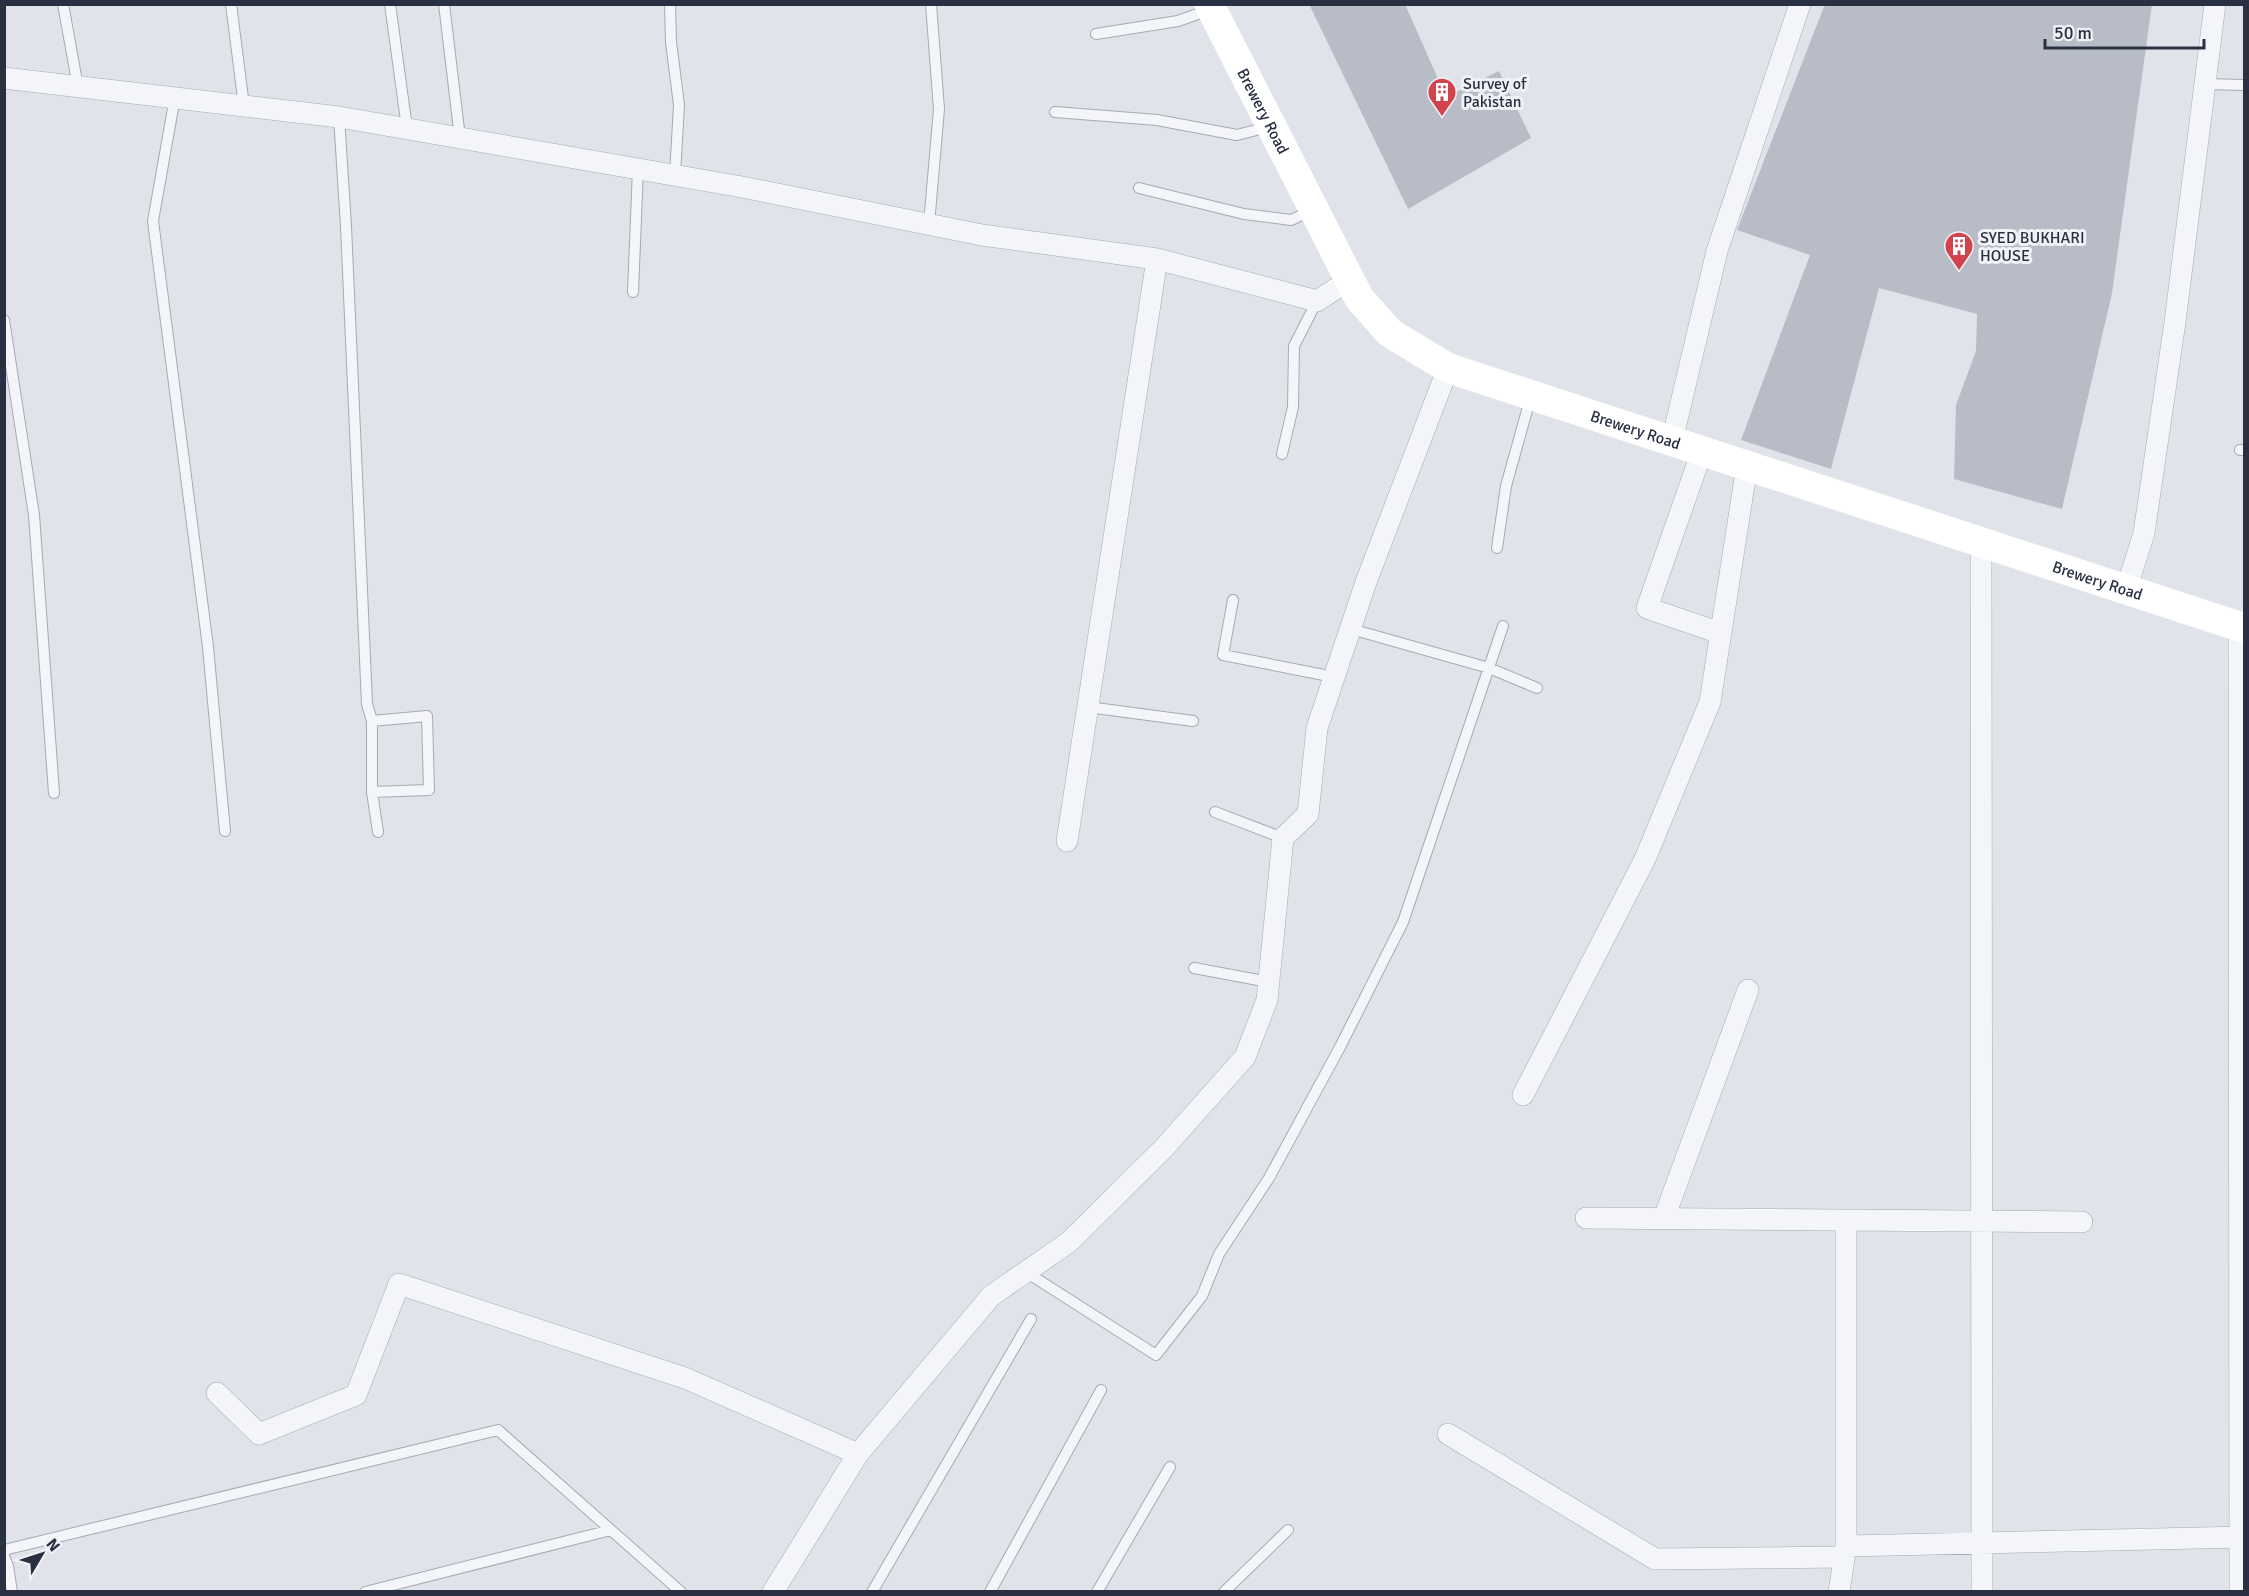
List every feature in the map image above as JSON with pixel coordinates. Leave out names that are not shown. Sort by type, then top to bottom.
[{"type":"main road","name":"Brewery Road","points":[[1210,7],[1359,298],[1390,333],[1448,368],[2242,627]]},
{"type":"street","points":[[1671,441],[1717,251],[1800,4]]},
{"type":"street","points":[[2126,590],[2144,533],[2175,322],[2215,4]]},
{"type":"street","points":[[4,78],[339,117],[407,128],[675,175],[982,235],[1157,259],[1317,301],[1349,280]]},
{"type":"street","points":[[1067,841],[1157,259]]},
{"type":"street","points":[[773,1592],[858,1454],[991,1296],[1069,1242],[1164,1148],[1245,1057],[1267,1000],[1283,838],[1308,814],[1317,728],[1366,582],[1448,368]]},
{"type":"street","points":[[1702,451],[1647,608],[1720,633]]},
{"type":"street","points":[[1523,1095],[1645,859],[1710,702],[1747,466]]},
{"type":"street","points":[[1981,542],[1982,1592]]},
{"type":"street","points":[[2240,1592],[2242,1537],[2242,627]]},
{"type":"street","points":[[1664,1218],[1748,990]]},
{"type":"street","points":[[1586,1218],[2082,1222]]},
{"type":"street","points":[[1839,1592],[1845,1552],[1846,1221]]},
{"type":"street","points":[[217,1393],[259,1434],[356,1395],[399,1284],[685,1378],[858,1454]]},
{"type":"street","points":[[1448,1434],[1655,1559],[1845,1552],[1982,1543],[2242,1537]]},
{"type":"lane","points":[[63,4],[78,87]]},
{"type":"lane","points":[[231,4],[244,106]]},
{"type":"lane","points":[[390,4],[407,128]]},
{"type":"lane","points":[[444,4],[460,138]]},
{"type":"lane","points":[[670,4],[671,42],[679,105],[675,175]]},
{"type":"lane","points":[[929,224],[939,109],[932,4]]},
{"type":"lane","points":[[1096,34],[1178,21],[1210,7]]},
{"type":"lane","points":[[2205,84],[2244,85]]},
{"type":"lane","points":[[174,98],[153,221],[208,647],[225,831]]},
{"type":"lane","points":[[1055,112],[1157,120],[1237,135],[1271,126]]},
{"type":"lane","points":[[339,117],[347,237],[367,704],[372,721],[372,792],[378,832]]},
{"type":"lane","points":[[633,292],[638,169]]},
{"type":"lane","points":[[1139,188],[1244,214],[1291,220],[1314,210]]},
{"type":"lane","points":[[1282,454],[1293,407],[1294,346],[1317,301]]},
{"type":"lane","points":[[4,320],[34,515],[54,793]]},
{"type":"lane","points":[[1497,548],[1506,486],[1531,395]]},
{"type":"lane","points":[[1233,600],[1223,656],[1334,677]]},
{"type":"lane","points":[[1026,1272],[1156,1355],[1202,1296],[1219,1254],[1269,1178],[1340,1047],[1402,922],[1503,626]]},
{"type":"lane","points":[[1351,629],[1489,668],[1537,688]]},
{"type":"lane","points":[[1088,707],[1193,721]]},
{"type":"lane","points":[[372,721],[428,716],[429,790],[372,792]]},
{"type":"lane","points":[[1215,812],[1283,838]]},
{"type":"lane","points":[[1194,968],[1269,982]]},
{"type":"lane","points":[[872,1592],[1031,1319]]},
{"type":"lane","points":[[990,1592],[1101,1390]]},
{"type":"lane","points":[[4,1550],[498,1430],[681,1592]]},
{"type":"lane","points":[[1097,1592],[1170,1467]]},
{"type":"lane","points":[[365,1592],[611,1530]]},
{"type":"lane","points":[[1224,1592],[1288,1530]]},
{"type":"lane","points":[[6,1563],[12,1592]]},
{"type":"building","name":"Survey of Pakistan","points":[[1309,4],[1405,4],[1446,97],[1499,71],[1531,138],[1408,209]]},
{"type":"building","name":"SYED BUKHARI HOUSE","points":[[1825,4],[2152,4],[2112,293],[2062,509],[1954,479],[1956,405],[1976,351],[1977,314],[1879,288],[1831,469],[1741,440],[1810,255],[1737,230]]},
{"type":"place","name":"Survey of Pakistan","points":[[1442,118]]},
{"type":"place","name":"SYED BUKHARI HOUSE","points":[[1959,272]]}]
